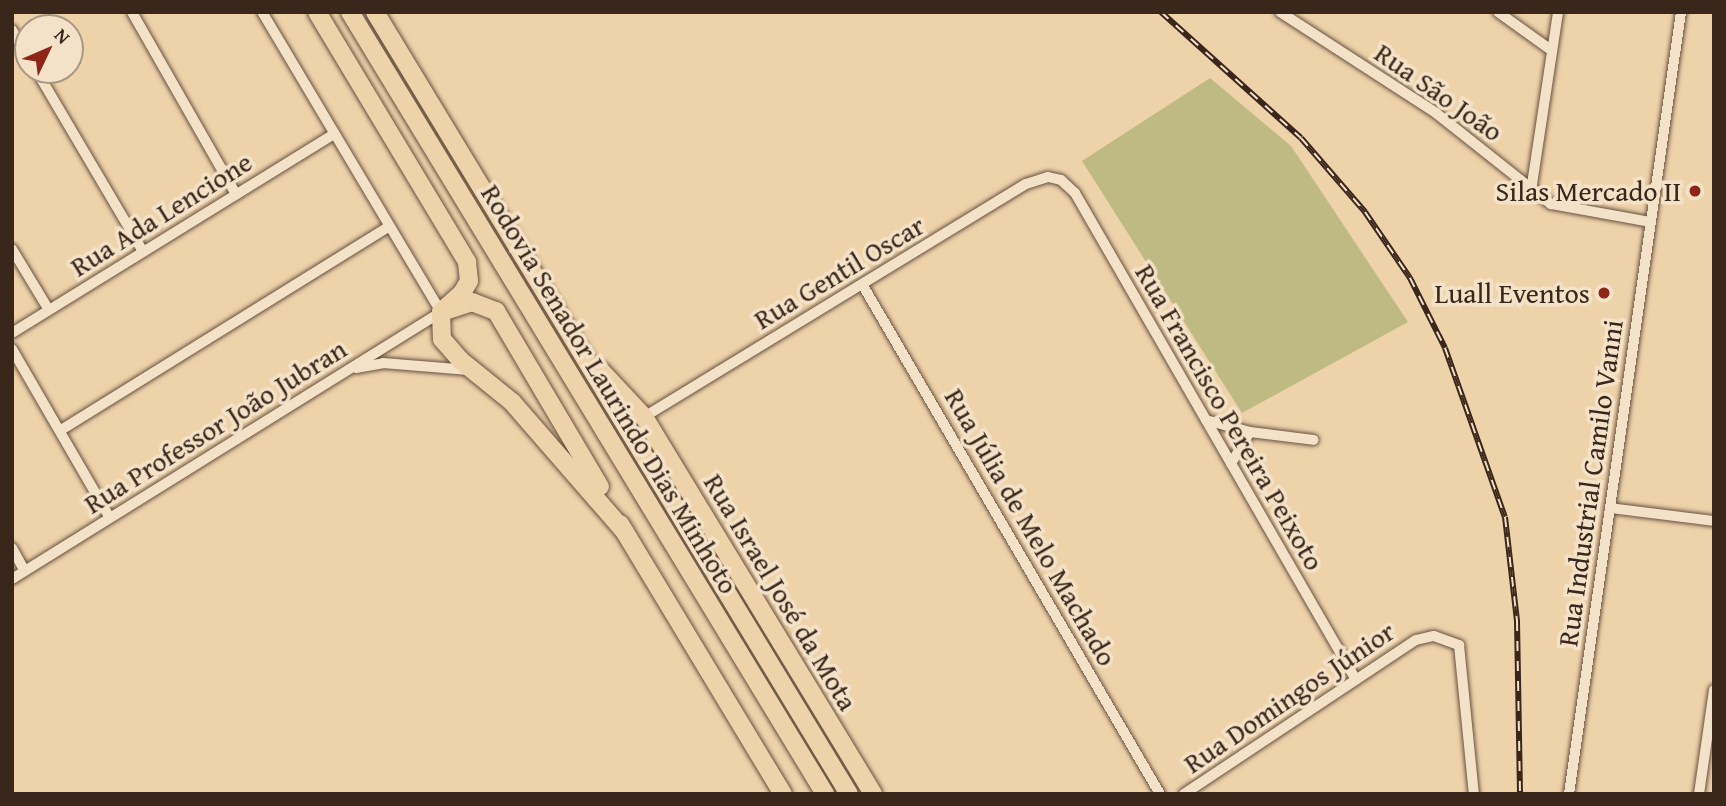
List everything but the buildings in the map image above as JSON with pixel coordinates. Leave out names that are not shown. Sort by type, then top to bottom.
[{"type":"main road","points":[[317,12],[467,262],[468,281],[462,293],[441,312],[442,339],[512,402],[625,532]]},
{"type":"main road","name":"Rodovia Senador Laurindo Dias Minhoto","points":[[349,12],[825,794]]},
{"type":"main road","name":"Rodovia Senador Laurindo Dias Minhoto","points":[[375,12],[849,794]]},
{"type":"main road","points":[[441,312],[472,302],[496,311],[783,794]]},
{"type":"main road","name":"Rua Israel José da Mota","points":[[568,332],[645,417],[873,794]]},
{"type":"street","points":[[131,12],[236,194]]},
{"type":"street","points":[[262,12],[441,312]]},
{"type":"street","name":"Rua São João","points":[[1280,12],[1436,113],[1531,191],[1551,204],[1650,222]]},
{"type":"street","points":[[1498,12],[1551,50]]},
{"type":"street","points":[[1531,191],[1558,12]]},
{"type":"street","name":"Rua Industrial Camilo Vanni","points":[[1569,794],[1681,12]]},
{"type":"street","points":[[44,84],[143,252]]},
{"type":"street","name":"Rua Ada Lencione","points":[[12,333],[334,134]]},
{"type":"street","name":"Rua Gentil Oscar","points":[[645,417],[1026,184],[1048,177],[1060,180]]},
{"type":"street","name":"Rua Francisco Pereira Peixoto","points":[[1060,180],[1075,193],[1356,681]]},
{"type":"street","points":[[61,430],[388,227]]},
{"type":"street","points":[[12,249],[49,310]]},
{"type":"street","name":"Rua Júlia de Melo Machado","points":[[862,284],[1160,794]]},
{"type":"street","name":"Rua Professor João Jubran","points":[[12,579],[441,312]]},
{"type":"street","points":[[12,349],[110,518]]},
{"type":"street","points":[[350,369],[422,364],[476,371]]},
{"type":"street","points":[[1206,420],[1250,432],[1314,440]]},
{"type":"street","points":[[1231,464],[1250,432]]},
{"type":"street","points":[[1610,509],[1714,521]]},
{"type":"street","points":[[12,548],[25,570]]},
{"type":"street","name":"Rua Domingos Júnior","points":[[1184,794],[1416,640],[1434,636],[1460,645],[1474,794]]},
{"type":"street","points":[[1699,794],[1714,690]]},
{"type":"shaded area","points":[[363,12],[368,12],[521,270],[427,120]]},
{"type":"shaded area","points":[[1210,78],[1291,146],[1408,322],[1242,413],[1082,161]]},
{"type":"railway","points":[[1161,12],[1301,138],[1365,212],[1410,278],[1445,348],[1505,517],[1517,621],[1520,794]]},
{"type":"place","name":"Silas Mercado II","points":[[1695,191]]},
{"type":"place","name":"Luall Eventos","points":[[1604,293]]}]
